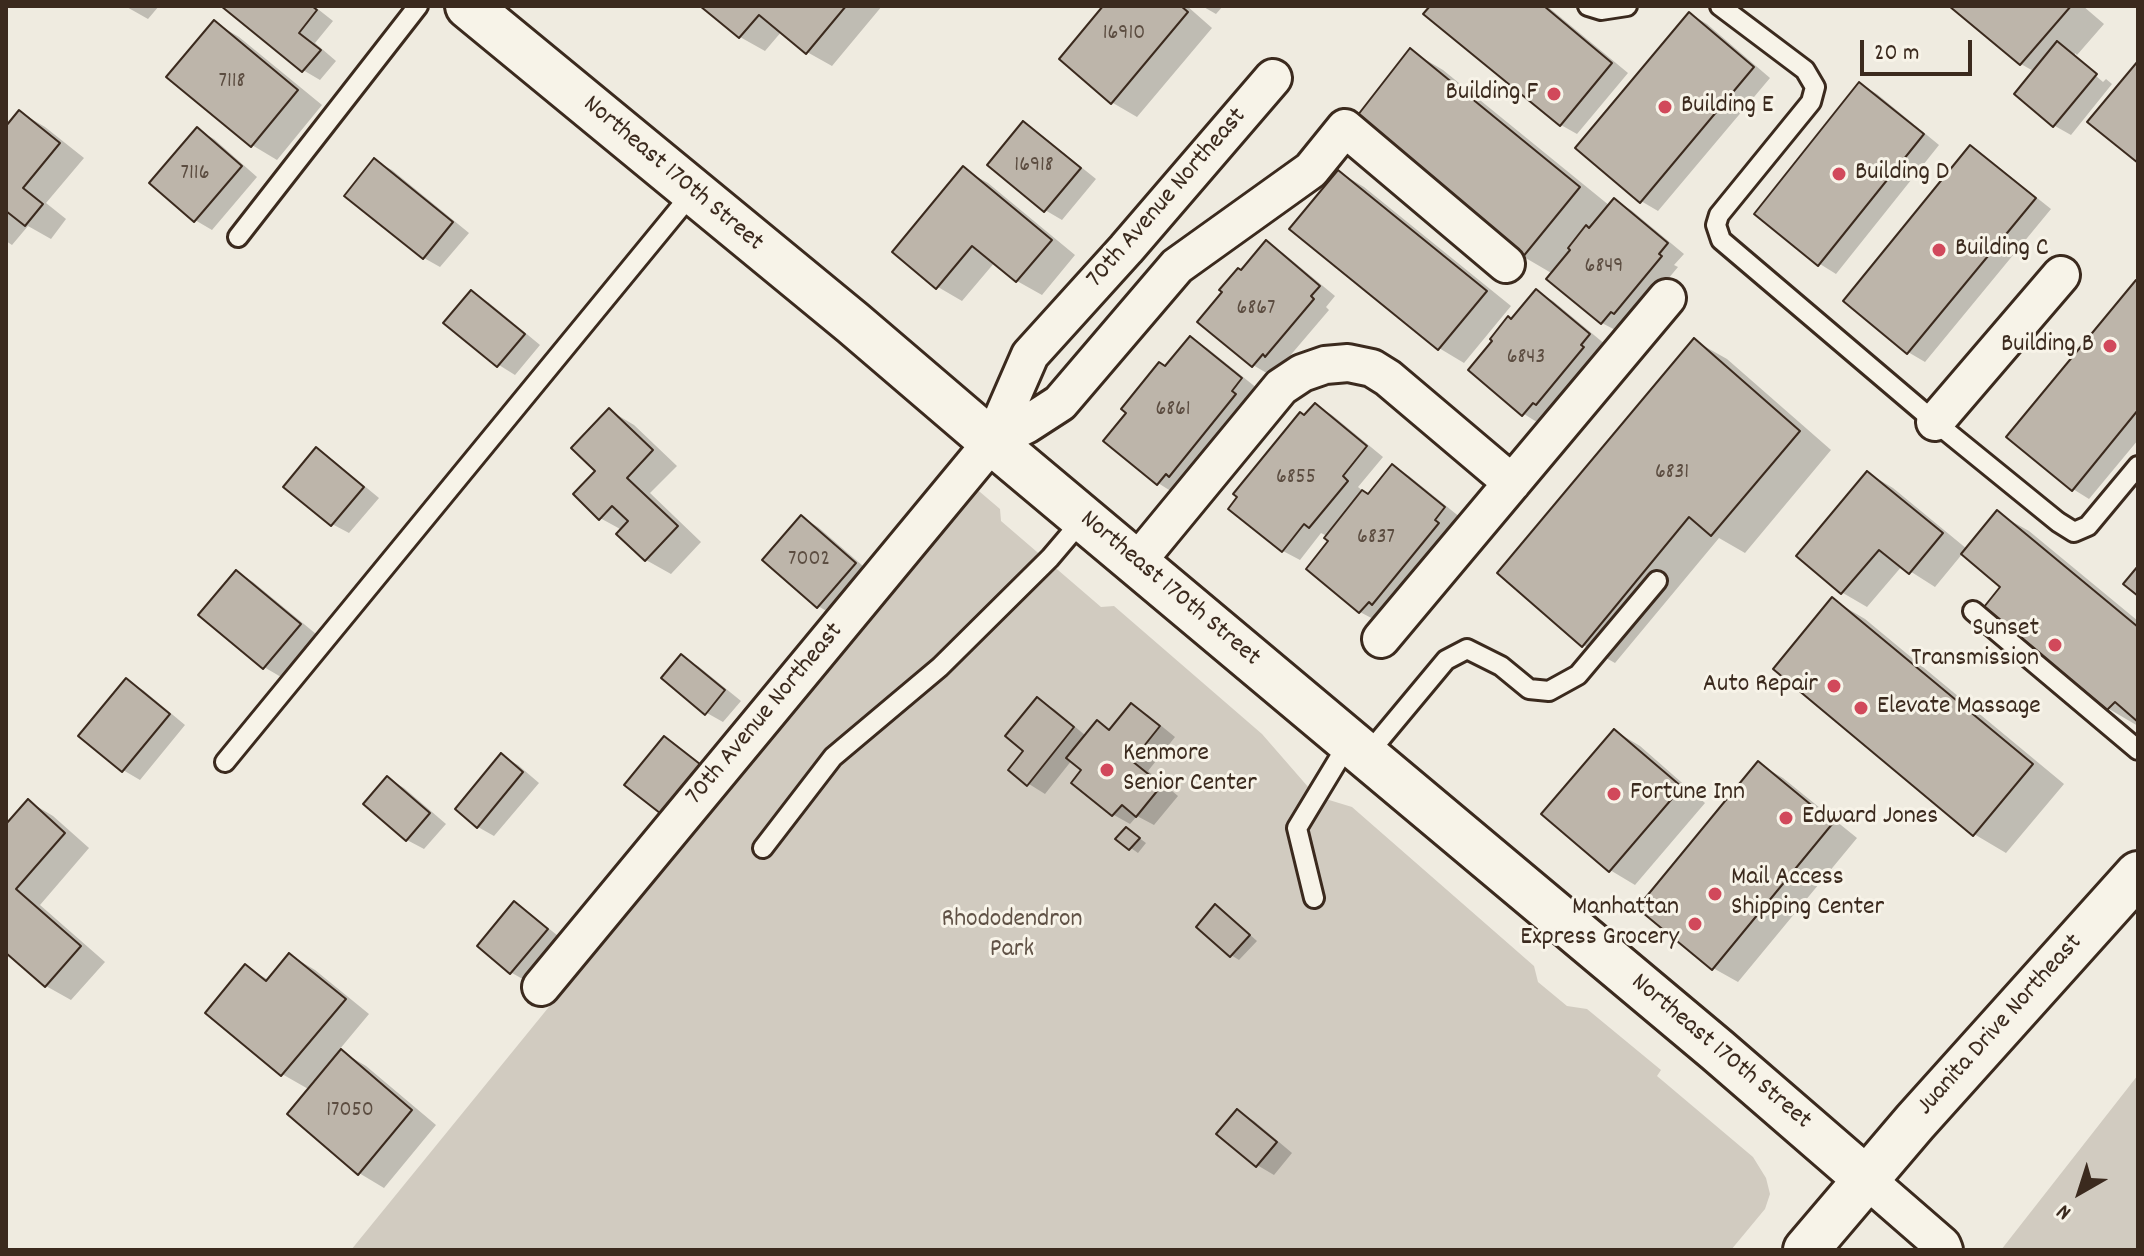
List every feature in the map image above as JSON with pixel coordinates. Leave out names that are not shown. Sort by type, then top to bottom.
[{"type":"main road","name":"Northeast 170th Street","points":[[468,6],[853,323],[1729,1060],[1866,1179]]},
{"type":"main road","name":"Juanita Drive Northeast","points":[[1806,1250],[1915,1122],[2138,874]]},
{"type":"street","name":"70th Avenue Northeast","points":[[541,987],[992,442],[1030,355],[1273,78]]},
{"type":"street","name":"70th Avenue Northeast","points":[[992,442],[1060,403],[1177,266],[1311,170],[1345,128],[1506,264]]},
{"type":"street","points":[[1935,422],[2061,275]]},
{"type":"street","points":[[1381,639],[1667,298]]},
{"type":"street","points":[[1136,563],[1281,387],[1302,373],[1325,365],[1348,363],[1372,368],[1388,378],[1512,483]]},
{"type":"street","points":[[1866,1179],[1944,1250]]},
{"type":"lane","points":[[238,237],[418,6]]},
{"type":"lane","points":[[1588,6],[1601,10],[1627,6]]},
{"type":"lane","points":[[1720,6],[1805,70],[1815,87],[1811,102],[1719,215],[1716,225],[1721,240],[1935,422],[2074,532],[2088,526],[2138,466]]},
{"type":"lane","points":[[225,762],[693,192]]},
{"type":"lane","points":[[763,848],[833,757],[940,667],[1050,558],[1084,518]]},
{"type":"lane","points":[[1314,898],[1297,828],[1358,749],[1446,660],[1467,649],[1501,666],[1529,689],[1549,691],[1578,675],[1657,581]]},
{"type":"lane","points":[[1973,611],[2138,750]]},
{"type":"green space","name":"Rhododendron Park","points":[[973,486],[1000,509],[1001,521],[1101,607],[1114,606],[1262,734],[1316,796],[1352,807],[1534,966],[1538,982],[1567,1006],[1587,1009],[1661,1070],[1657,1076],[1753,1157],[1766,1178],[1770,1194],[1765,1209],[1731,1250],[351,1250]]},
{"type":"green space","points":[[2138,1075],[2138,1250],[2001,1250]]},
{"type":"building","points":[[221,6],[312,6],[317,10],[299,33],[321,50],[302,72]]},
{"type":"building","points":[[700,6],[846,6],[806,54],[759,15],[739,38]]},
{"type":"building","points":[[1103,6],[1181,6],[1188,12],[1111,104],[1059,59]]},
{"type":"building","name":"Building F","points":[[1430,6],[1544,6],[1612,63],[1560,126],[1423,14]]},
{"type":"building","points":[[1949,6],[2071,6],[2020,65]]},
{"type":"building","name":"Building E","points":[[1689,12],[1754,67],[1640,203],[1575,148]]},
{"type":"building","points":[[214,20],[298,90],[251,147],[166,77]]},
{"type":"building","points":[[2057,41],[2097,74],[2053,127],[2014,94]]},
{"type":"building","points":[[1410,48],[1580,187],[1522,258],[1354,120]]},
{"type":"building","points":[[2138,61],[2138,163],[2087,122]]},
{"type":"building","name":"Building D","points":[[1859,82],[1924,134],[1818,266],[1754,214]]},
{"type":"building","points":[[19,110],[60,143],[23,188],[43,204],[25,226],[6,211],[6,126]]},
{"type":"building","points":[[1023,121],[1081,168],[1044,212],[987,165]]},
{"type":"building","points":[[197,127],[242,166],[194,222],[149,183]]},
{"type":"building","name":"Building C","points":[[1970,145],[2036,198],[1907,354],[1843,301]]},
{"type":"building","points":[[374,158],[453,222],[423,259],[344,196]]},
{"type":"building","points":[[963,166],[1052,240],[1016,282],[972,246],[936,289],[892,252]]},
{"type":"building","points":[[1338,170],[1487,291],[1438,350],[1289,229]]},
{"type":"building","points":[[1614,198],[1668,243],[1659,254],[1662,256],[1614,314],[1611,312],[1601,324],[1546,279],[1586,225],[1589,228]]},
{"type":"building","points":[[1266,240],[1320,286],[1311,296],[1314,299],[1265,357],[1263,354],[1252,367],[1197,322],[1222,292],[1219,290]]},
{"type":"building","name":"Building B","points":[[2136,280],[2138,410],[2072,491],[2006,437]]},
{"type":"building","points":[[1536,289],[1590,334],[1581,345],[1584,347],[1536,405],[1533,403],[1522,416],[1468,370],[1508,316],[1511,319]]},
{"type":"building","points":[[471,290],[525,334],[497,367],[443,323]]},
{"type":"building","points":[[1190,336],[1242,378],[1232,391],[1236,394],[1169,477],[1166,474],[1157,485],[1103,441],[1126,413],[1121,409],[1159,362],[1165,366]]},
{"type":"building","points":[[1694,338],[1800,431],[1711,536],[1689,517],[1582,647],[1497,573]]},
{"type":"building","points":[[1315,403],[1367,446],[1343,476],[1348,481],[1309,528],[1304,524],[1282,552],[1228,509],[1237,497],[1233,494],[1300,412],[1304,415]]},
{"type":"building","points":[[609,408],[653,450],[627,478],[678,526],[645,561],[616,534],[628,521],[612,506],[599,520],[573,494],[595,471],[571,448]]},
{"type":"building","points":[[316,447],[364,487],[331,526],[283,487]]},
{"type":"building","points":[[1392,464],[1445,507],[1435,520],[1439,523],[1372,605],[1369,602],[1359,613],[1306,569],[1328,541],[1324,538],[1362,490],[1368,494]]},
{"type":"building","points":[[1867,471],[1943,533],[1909,574],[1879,550],[1841,594],[1796,556]]},
{"type":"building","points":[[1997,510],[2138,627],[2138,722],[2115,702],[2107,710],[1984,607],[2000,587],[1961,554]]},
{"type":"building","points":[[801,515],[856,563],[817,608],[762,560]]},
{"type":"building","points":[[2138,566],[2138,596],[2123,584]]},
{"type":"building","points":[[236,570],[301,624],[263,669],[198,615]]},
{"type":"building","points":[[1832,597],[2033,764],[1973,836],[1773,669]]},
{"type":"building","points":[[681,654],[725,690],[705,715],[661,678]]},
{"type":"building","points":[[126,678],[170,714],[122,772],[78,736]]},
{"type":"building","points":[[1037,697],[1074,727],[1027,786],[1008,770],[1023,751],[1005,736]]},
{"type":"building","points":[[1131,703],[1160,726],[1132,761],[1162,785],[1136,817],[1122,805],[1112,816],[1071,783],[1081,770],[1066,758],[1097,720],[1109,730]]},
{"type":"building","points":[[1614,729],[1682,787],[1609,872],[1541,814]]},
{"type":"building","points":[[664,736],[705,768],[665,817],[624,785]]},
{"type":"building","points":[[501,753],[523,772],[477,828],[455,809]]},
{"type":"building","points":[[1758,761],[1833,823],[1712,970],[1637,908]]},
{"type":"building","points":[[387,776],[430,813],[406,841],[363,804]]},
{"type":"building","points":[[28,799],[65,833],[16,889],[81,946],[45,987],[6,953],[6,824]]},
{"type":"building","points":[[1126,827],[1140,838],[1129,850],[1115,839]]},
{"type":"building","points":[[514,901],[548,929],[510,974],[477,946]]},
{"type":"building","points":[[1215,904],[1250,935],[1230,957],[1196,927]]},
{"type":"building","points":[[289,953],[346,999],[281,1076],[205,1013],[245,964],[266,981]]},
{"type":"building","points":[[341,1049],[412,1110],[358,1175],[287,1114]]},
{"type":"building","points":[[1237,1109],[1277,1142],[1256,1167],[1216,1134]]},
{"type":"place","name":"Building F","points":[[1554,94]]},
{"type":"place","name":"Building E","points":[[1665,107]]},
{"type":"place","name":"Building D","points":[[1839,174]]},
{"type":"place","name":"Building C","points":[[1939,250]]},
{"type":"place","name":"Building B","points":[[2110,346]]},
{"type":"place","name":"Sunset Transmission","points":[[2055,645]]},
{"type":"place","name":"Auto Repair","points":[[1834,686]]},
{"type":"place","name":"Elevate Massage","points":[[1861,708]]},
{"type":"place","name":"Kenmore Senior Center","points":[[1107,770]]},
{"type":"place","name":"Fortune Inn","points":[[1614,794]]},
{"type":"place","name":"Edward Jones","points":[[1786,818]]},
{"type":"place","name":"Mail Access Shipping Center","points":[[1715,894]]},
{"type":"place","name":"Manhattan Express Grocery","points":[[1695,924]]}]
